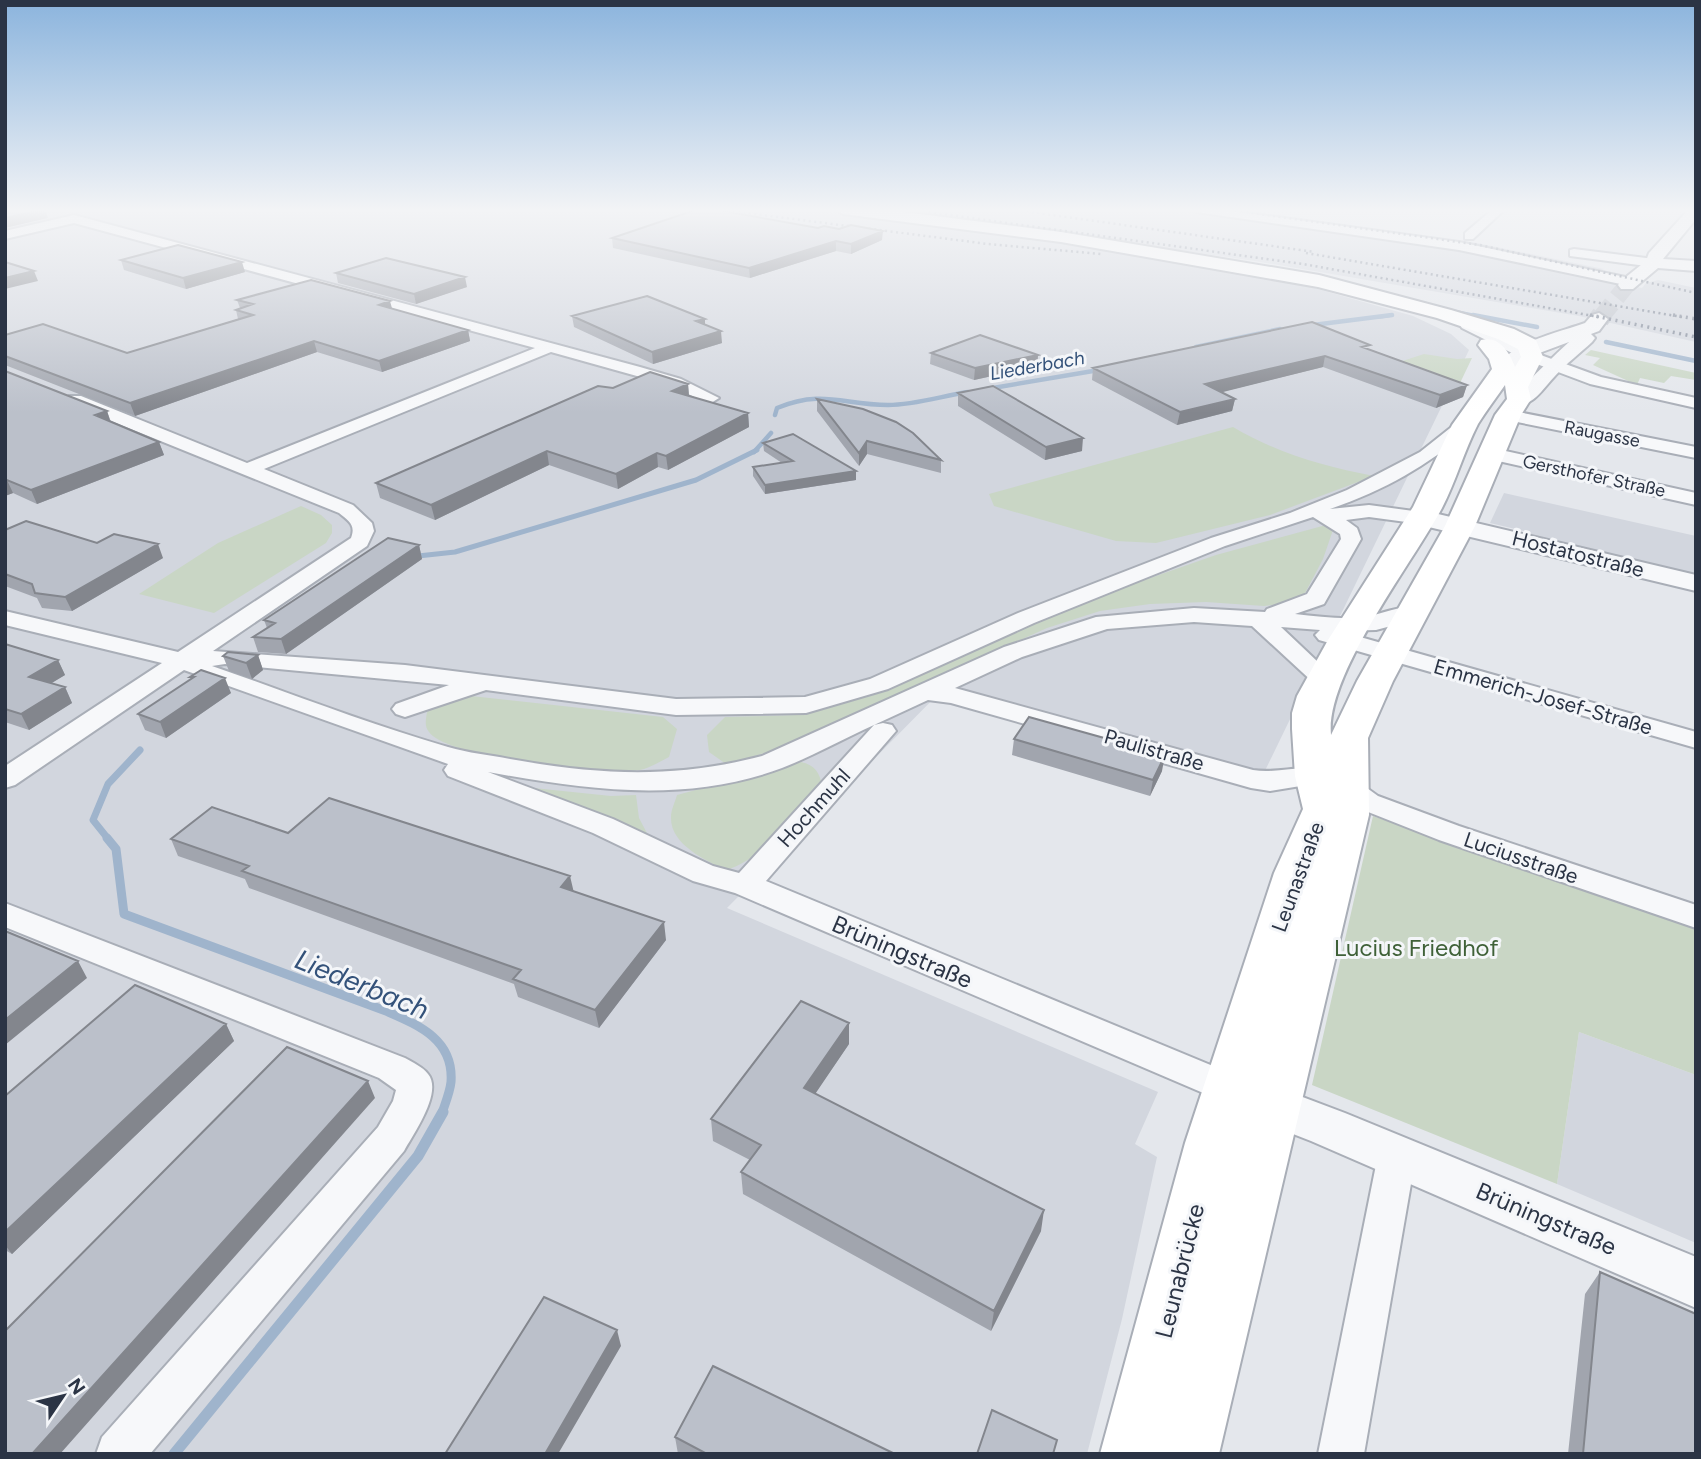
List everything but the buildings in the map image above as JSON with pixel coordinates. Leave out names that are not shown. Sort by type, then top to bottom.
[{"type":"main road","points":[[1299,277],[1481,325],[1534,356]]},
{"type":"main road","points":[[1403,303],[1435,315],[1484,341],[1500,357],[1534,356]]},
{"type":"main road","name":"Leunastraße","points":[[1368,627],[1413,613],[1460,526],[1492,454],[1522,399],[1516,387],[1534,356]]},
{"type":"main road","name":"Leunastraße","points":[[1333,783],[1311,713],[1325,680],[1368,627],[1465,425],[1534,356]]},
{"type":"main road","name":"Leunastraße","points":[[1252,1098],[1296,873],[1324,809],[1349,738],[1368,627]]},
{"type":"main road","points":[[1185,1454],[1252,1098]]},
{"type":"main road","name":"Leunabrücke","points":[[1134,1454],[1252,1098]]},
{"type":"street","points":[[288,277],[675,382],[711,398]]},
{"type":"street","points":[[1598,277],[1629,284],[1637,277]]},
{"type":"street","points":[[1481,325],[1534,334],[1588,327]]},
{"type":"street","points":[[1534,356],[1588,327]]},
{"type":"street","name":"Leunastraße","points":[[1534,356],[1583,341],[1588,327]]},
{"type":"street","points":[[248,470],[549,348]]},
{"type":"street","points":[[1534,356],[1629,390],[1696,404]]},
{"type":"street","points":[[1522,399],[1560,379],[1592,376]]},
{"type":"street","points":[[5,779],[360,542],[365,534],[361,520],[346,509],[57,393]]},
{"type":"street","name":"Raugasse","points":[[1522,399],[1696,453]]},
{"type":"street","points":[[5,618],[185,661],[225,657],[427,675],[676,707],[752,708],[806,705],[869,688],[1026,618],[1217,542],[1297,517],[1397,474],[1427,456],[1465,425]]},
{"type":"street","name":"Gersthofer Straße","points":[[1492,454],[1696,499]]},
{"type":"street","points":[[1297,517],[1369,511],[1421,518]]},
{"type":"street","points":[[185,661],[198,671],[444,755],[552,775],[608,782],[670,782],[735,772],[772,762],[981,666],[1050,638],[1104,622],[1171,615],[1256,617],[1279,613],[1316,599],[1351,540],[1350,532],[1327,515]]},
{"type":"street","name":"Hostatostraße","points":[[1421,518],[1696,583]]},
{"type":"street","points":[[1256,617],[1325,680]]},
{"type":"street","name":"Emmerich-Josef-Straße","points":[[1256,617],[1368,627],[1696,740]]},
{"type":"street","points":[[981,666],[977,690],[993,706]]},
{"type":"street","points":[[411,745],[402,719],[409,694],[427,675]]},
{"type":"street","points":[[405,709],[452,692],[498,684]]},
{"type":"street","name":"Paulistraße","points":[[923,692],[993,706],[1270,782],[1333,783]]},
{"type":"street","name":"Hochmuhl","points":[[746,885],[883,732]]},
{"type":"street","name":"Brüningstraße","points":[[411,745],[430,759],[603,826],[704,874],[746,885],[1252,1098],[1397,1155],[1696,1283]]},
{"type":"street","name":"Luciusstraße","points":[[1333,783],[1368,802],[1449,833],[1696,917]]},
{"type":"street","points":[[5,914],[392,1068],[415,1084],[411,1104],[391,1139],[119,1454]]},
{"type":"street","points":[[1341,1454],[1397,1155]]},
{"type":"shaded area","points":[[5,277],[1262,277],[1300,284],[1413,316],[1451,334],[1469,350],[1260,781],[948,684],[727,908],[1158,1092],[1135,1144],[1157,1157],[1122,1319],[1087,1454],[5,1454]]},
{"type":"shaded area","points":[[1350,277],[1590,277],[1642,288],[1646,283],[1658,280],[1696,288],[1696,342],[1579,316]]},
{"type":"shaded area","points":[[1504,493],[1696,536],[1696,577],[1527,537],[1528,532],[1490,523]]},
{"type":"shaded area","points":[[1579,1032],[1696,1075],[1696,1243],[1557,1184]]},
{"type":"green space","points":[[1591,350],[1696,373],[1696,380],[1671,376],[1664,383],[1640,378],[1637,385],[1593,365],[1600,358],[1585,355]]},
{"type":"green space","points":[[1424,354],[1457,359],[1472,358],[1461,381],[1464,390],[1390,365]]},
{"type":"green space","points":[[1233,427],[1302,458],[1374,476],[1270,515],[1156,543],[1116,541],[994,506],[989,494]]},
{"type":"green space","points":[[301,506],[321,515],[332,525],[332,533],[326,543],[214,613],[139,594],[218,543]]},
{"type":"green space","points":[[1326,525],[1333,530],[1323,559],[1304,595],[1288,603],[1264,606],[1206,602],[1150,604],[1100,611],[1047,628],[779,749],[726,764],[709,752],[707,735],[725,717],[795,715],[871,696],[1090,599],[1216,555]]},
{"type":"green space","points":[[462,695],[663,717],[677,729],[669,757],[644,769],[600,771],[532,764],[466,750],[442,741],[429,732],[426,725],[427,712],[443,701]]},
{"type":"green space","points":[[801,762],[816,770],[822,786],[767,846],[754,856],[726,870],[690,850],[676,835],[671,817],[677,795]]},
{"type":"green space","points":[[524,787],[611,796],[636,795],[639,818],[649,837]]},
{"type":"green space","name":"Lucius Friedhof","points":[[1373,816],[1696,929],[1696,1075],[1579,1032],[1557,1184],[1312,1085]]},
{"type":"waterway","name":"Liederbach","points":[[1448,310],[1482,317]]},
{"type":"waterway","name":"Liederbach","points":[[1313,325],[1392,315],[1380,317]]},
{"type":"waterway","name":"Liederbach","points":[[1473,315],[1537,327]]},
{"type":"waterway","name":"Liederbach","points":[[1196,347],[1280,329]]},
{"type":"waterway","name":"Liederbach","points":[[1606,342],[1696,361]]},
{"type":"waterway","name":"Liederbach","points":[[987,389],[1099,370]]},
{"type":"waterway","name":"Liederbach","points":[[775,415],[777,408],[807,400],[833,399],[898,405],[968,392]]},
{"type":"waterway","name":"Liederbach","points":[[755,451],[771,433]]},
{"type":"waterway","name":"Liederbach","points":[[418,556],[455,552],[696,480],[755,451]]},
{"type":"waterway","name":"Liederbach","points":[[109,840],[93,820],[108,784],[140,750]]},
{"type":"waterway","name":"Liederbach","points":[[107,838],[116,849],[124,914],[386,1011],[432,1036],[447,1055],[450,1067],[451,1082],[442,1113]]},
{"type":"waterway","name":"Liederbach","points":[[174,1454],[418,1156],[443,1112]]},
{"type":"tunnel","points":[[1601,317],[1627,285]]},
{"type":"tunnel","points":[[1599,319],[1602,315]]},
{"type":"railway","points":[[1376,277],[1599,317]]},
{"type":"railway","points":[[1448,277],[1682,317]]},
{"type":"railway","points":[[1624,277],[1696,293]]},
{"type":"railway","points":[[1590,315],[1696,337]]},
{"type":"railway","points":[[1673,315],[1696,319]]}]
